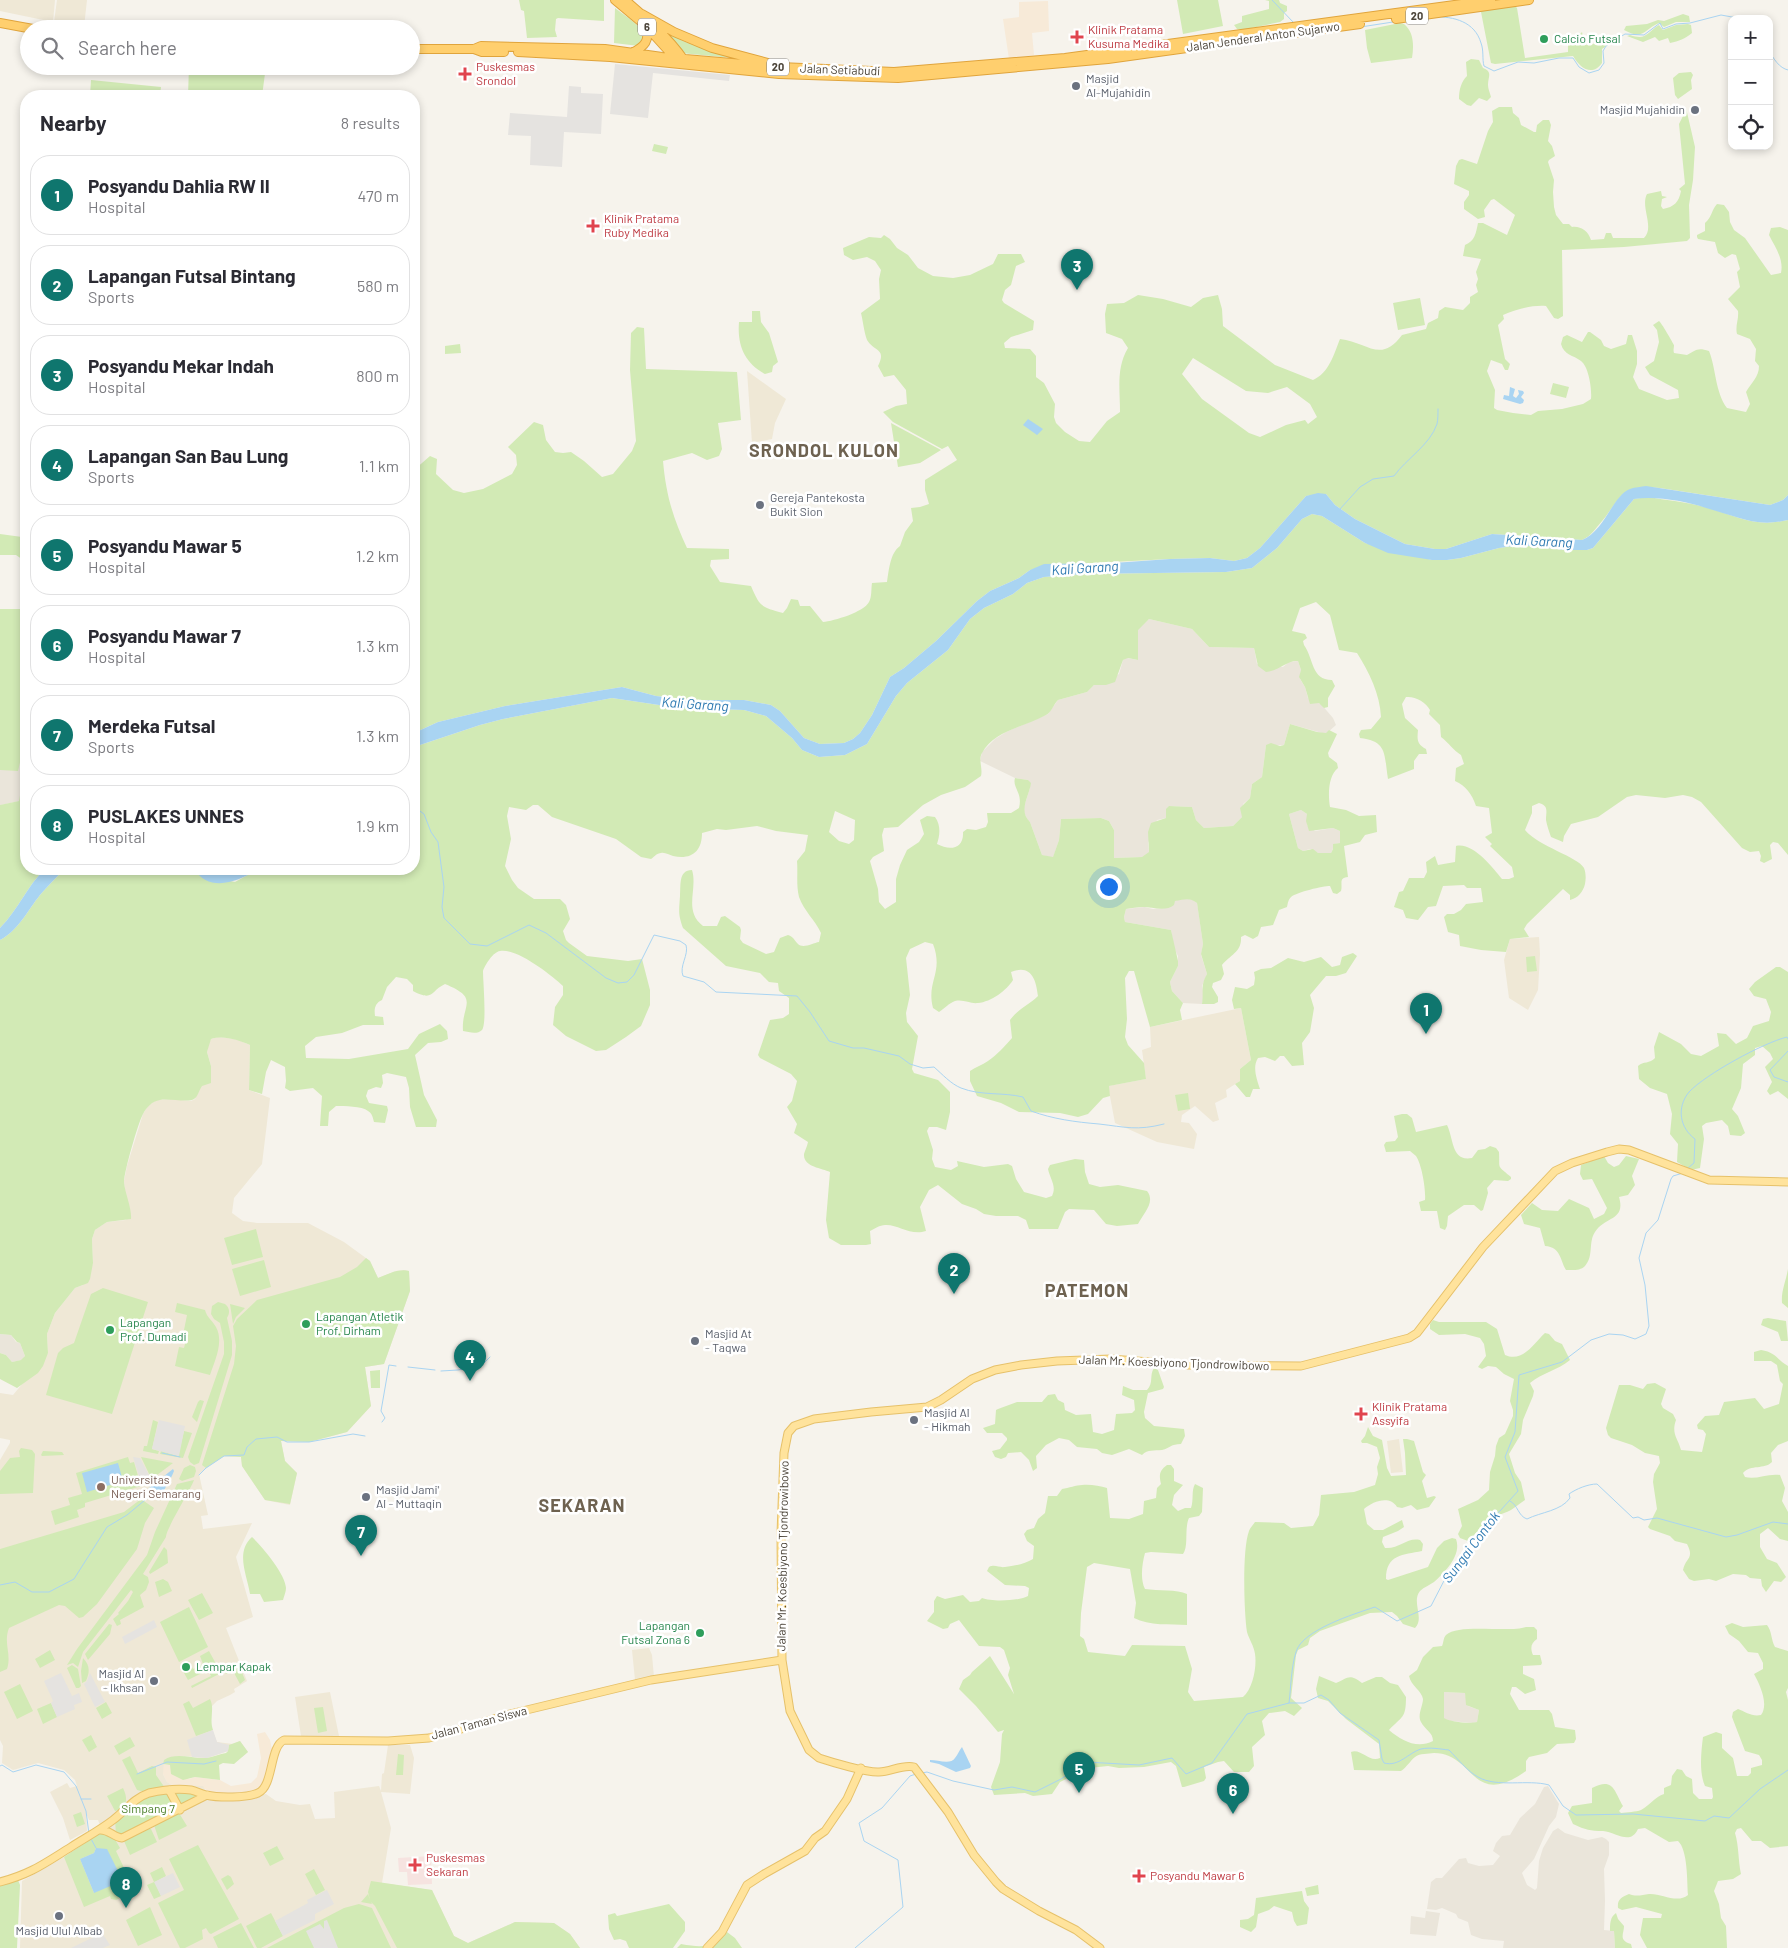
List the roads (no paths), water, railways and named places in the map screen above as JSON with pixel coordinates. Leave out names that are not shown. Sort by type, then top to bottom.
[{"type":"highway","name":"6","points":[[615,0],[646,26],[681,61]]},
{"type":"highway","name":"6","points":[[625,0],[642,14]]},
{"type":"highway","name":"Jalan Jenderal Anton Sujarwo","points":[[1299,30],[1491,0]]},
{"type":"highway","name":"Jalan Jenderal Anton Sujarwo","points":[[937,73],[1113,55],[1529,0]]},
{"type":"highway","points":[[642,14],[674,46],[681,61]]},
{"type":"highway","points":[[642,14],[674,32],[712,48],[755,58],[780,67]]},
{"type":"highway","points":[[0,23],[20,27]]},
{"type":"highway","points":[[632,53],[643,48],[647,42],[646,26]]},
{"type":"highway","name":"Jalan Setiabudi","points":[[474,49],[481,46],[588,49],[632,53],[779,74],[898,78],[937,73]]},
{"type":"highway","name":"Jalan Setiabudi","points":[[420,48],[474,49],[482,52],[937,73]]},
{"type":"main road","name":"Jalan Mr. Koesbiyono Tjondrowibowo","points":[[782,1660],[781,1534],[784,1453],[788,1433],[794,1426],[814,1420],[927,1407],[972,1379],[995,1370],[1021,1365],[1056,1361],[1111,1359],[1188,1365],[1301,1366],[1409,1338],[1418,1333],[1483,1247],[1555,1171],[1572,1163],[1619,1149],[1629,1150],[1708,1180],[1788,1182]]},
{"type":"main road","points":[[782,1660],[790,1711],[808,1750],[812,1754],[825,1760],[877,1772],[908,1766],[917,1769],[948,1812],[974,1855],[1003,1889],[1038,1911],[1076,1930],[1100,1948]]},
{"type":"main road","name":"Jalan Taman Siswa","points":[[0,1882],[34,1871],[99,1830],[107,1828],[136,1800],[147,1794],[169,1790],[190,1790],[207,1795],[234,1797],[259,1793],[264,1788],[268,1778],[278,1745],[284,1740],[388,1741],[429,1738],[518,1712],[650,1680],[782,1660]]},
{"type":"main road","points":[[707,1948],[722,1932],[747,1885],[804,1851],[815,1838],[825,1831],[847,1799],[860,1768]]},
{"type":"main road","points":[[169,1790],[180,1810]]},
{"type":"main road","points":[[107,1828],[117,1837],[126,1836],[207,1795]]},
{"type":"main road","points":[[114,1820],[115,1835]]},
{"type":"water","points":[[1510,387],[1515,389],[1513,396],[1516,398],[1519,394],[1518,390],[1523,391],[1524,393],[1521,397],[1524,400],[1523,403],[1520,404],[1503,399],[1504,395],[1509,396]]},
{"type":"water","points":[[1028,419],[1043,429],[1037,435],[1023,425]]},
{"type":"water","name":"Kali Garang","points":[[1646,486],[1770,505],[1783,500],[1788,495],[1788,520],[1766,523],[1756,522],[1680,501],[1652,498],[1634,499],[1593,548],[1587,550],[1566,550],[1520,545],[1499,548],[1461,558],[1432,560],[1388,553],[1365,543],[1322,516],[1312,514],[1302,519],[1277,548],[1252,568],[1226,572],[1084,574],[1044,577],[1027,583],[1013,594],[984,608],[970,619],[948,650],[907,683],[896,696],[867,744],[845,755],[819,757],[802,750],[792,738],[766,716],[744,710],[679,708],[612,698],[503,719],[420,745],[420,730],[438,722],[505,706],[622,687],[656,696],[691,700],[744,700],[771,705],[780,711],[804,738],[820,744],[844,743],[860,733],[872,715],[890,677],[904,668],[936,641],[990,591],[1044,564],[1210,558],[1234,561],[1247,558],[1260,548],[1306,496],[1318,493],[1326,494],[1335,505],[1355,519],[1405,544],[1446,549],[1492,534],[1582,540],[1596,530],[1618,498],[1632,488]]},
{"type":"water","points":[[58,875],[40,895],[17,926],[0,940],[0,928],[39,876]]},
{"type":"water","points":[[248,875],[224,883],[208,881],[200,876]]},
{"type":"water","points":[[118,1463],[123,1481],[87,1492],[82,1473]]},
{"type":"water","points":[[173,1469],[174,1471],[159,1500],[146,1493],[149,1488]]},
{"type":"water","points":[[962,1747],[971,1766],[970,1768],[956,1772],[930,1762],[930,1760],[951,1761]]},
{"type":"water","points":[[96,1848],[107,1849],[121,1877],[120,1882],[94,1893],[80,1859],[94,1853]]},
{"type":"waterway","points":[[1272,0],[1294,23]]},
{"type":"waterway","points":[[1434,17],[1456,19],[1469,25],[1481,43],[1484,66],[1494,71],[1518,62],[1534,63],[1559,58],[1573,58],[1579,67],[1589,73],[1599,70],[1604,63],[1603,51],[1606,46],[1625,34],[1644,35],[1660,23],[1663,29],[1676,24],[1690,23],[1721,15],[1728,16]]},
{"type":"waterway","points":[[1309,35],[1393,22]]},
{"type":"waterway","points":[[1773,57],[1779,65],[1788,70]]},
{"type":"waterway","points":[[1340,509],[1360,487],[1373,479],[1394,476],[1434,432],[1438,409]]},
{"type":"waterway","points":[[420,811],[424,814],[431,832],[438,842],[444,887],[442,907],[444,918],[470,944],[487,946],[529,925],[546,933],[606,978],[618,983],[627,982],[634,975],[654,935],[680,941],[686,945],[687,949],[682,968],[683,976],[704,982],[716,992],[797,996],[829,1041],[853,1048],[864,1048],[899,1056],[910,1064],[923,1068],[934,1067],[961,1088],[984,1093],[1023,1097],[1031,1111],[1048,1116],[1131,1128],[1164,1124]]},
{"type":"waterway","points":[[1688,1168],[1694,1163],[1695,1139],[1683,1124],[1681,1111],[1689,1092],[1735,1060],[1777,1040],[1787,1037],[1788,1039]]},
{"type":"waterway","points":[[1788,1051],[1770,1070],[1774,1077],[1788,1082]]},
{"type":"waterway","name":"Sungai Contok","points":[[922,1773],[927,1772],[953,1781],[994,1790],[1012,1787],[1035,1792],[1061,1779],[1086,1762],[1139,1765],[1172,1758],[1186,1774],[1212,1763],[1247,1714],[1289,1703],[1296,1652],[1300,1644],[1318,1630],[1375,1607],[1397,1621],[1431,1606],[1448,1573],[1460,1566],[1485,1523],[1500,1511],[1518,1491],[1505,1457],[1515,1432],[1519,1375],[1562,1362],[1591,1340],[1609,1334],[1623,1335],[1635,1339],[1646,1334],[1649,1326],[1645,1285],[1639,1258],[1646,1233],[1658,1220],[1671,1179],[1673,1176],[1683,1173]]},
{"type":"waterway","points":[[441,1371],[482,1365],[490,1357]]},
{"type":"waterway","points":[[382,1422],[385,1418],[381,1411],[389,1365],[396,1366]]},
{"type":"waterway","points":[[408,1367],[435,1370]]},
{"type":"waterway","points":[[199,1475],[224,1456],[244,1455],[247,1447],[256,1439],[277,1437],[287,1442],[309,1442],[353,1434],[365,1436]]},
{"type":"waterway","points":[[162,1453],[180,1457]]},
{"type":"waterway","points":[[1510,1501],[1527,1519],[1561,1506],[1570,1498],[1569,1494],[1575,1490],[1597,1484],[1633,1518],[1638,1517],[1644,1520],[1657,1518],[1726,1537],[1773,1522],[1788,1524]]},
{"type":"waterway","points":[[0,1585],[15,1582],[32,1592],[49,1592],[74,1579],[107,1527],[127,1515],[151,1495]]},
{"type":"waterway","points":[[1289,1703],[1304,1703],[1321,1695],[1329,1700],[1340,1713],[1379,1740],[1384,1763],[1394,1763],[1421,1749],[1449,1750],[1470,1772],[1486,1780],[1503,1783],[1541,1783],[1549,1785],[1563,1806],[1576,1815],[1633,1814],[1705,1821],[1714,1816],[1729,1818],[1760,1789],[1788,1770]]},
{"type":"waterway","points":[[137,1774],[167,1762],[204,1764],[216,1761]]},
{"type":"waterway","points":[[0,1766],[2,1765],[13,1772],[36,1765],[64,1772],[76,1786],[86,1811],[89,1834]]},
{"type":"waterway","name":"Sungai Contok","points":[[855,1948],[903,1907],[898,1860],[864,1841],[859,1823],[882,1808],[910,1776],[916,1774]]},
{"type":"waterway","points":[[81,1799],[91,1799]]},
{"type":"waterway","points":[[90,1837],[96,1848]]},
{"type":"place","name":"Klinik Pratama Kusuma Medika","points":[[1077,37]]},
{"type":"place","name":"Calcio Futsal","points":[[1544,39]]},
{"type":"place","name":"Puskesmas Srondol","points":[[465,74]]},
{"type":"place","name":"Masjid Al-Mujahidin","points":[[1076,86]]},
{"type":"place","name":"Masjid Mujahidin","points":[[1695,110]]},
{"type":"place","name":"Klinik Pratama Ruby Medika","points":[[593,226]]},
{"type":"place","name":"Posyandu Mekar Indah","points":[[1077,290]]},
{"type":"place","name":"Gereja Pantekosta Bukit Sion","points":[[760,505]]},
{"type":"place","name":"Posyandu Dahlia RW II","points":[[1426,1034]]},
{"type":"place","name":"Lapangan Futsal Bintang","points":[[954,1294]]},
{"type":"place","name":"Lapangan Atletik Prof. Dirham","points":[[306,1324]]},
{"type":"place","name":"Lapangan Prof. Dumadi","points":[[110,1330]]},
{"type":"place","name":"Masjid At - Taqwa","points":[[695,1341]]},
{"type":"place","name":"Lapangan San Bau Lung","points":[[470,1381]]},
{"type":"place","name":"Klinik Pratama Assyifa","points":[[1361,1414]]},
{"type":"place","name":"Masjid Al - Hikmah","points":[[914,1420]]},
{"type":"place","name":"Universitas Negeri Semarang","points":[[101,1487]]},
{"type":"place","name":"Masjid Jami' Al - Muttaqin","points":[[366,1497]]},
{"type":"place","name":"Merdeka Futsal","points":[[361,1556]]},
{"type":"place","name":"Lapangan Futsal Zona 6","points":[[700,1633]]},
{"type":"place","name":"Lempar Kapak","points":[[186,1667]]},
{"type":"place","name":"Masjid Al - Ikhsan","points":[[154,1681]]},
{"type":"place","name":"Posyandu Mawar 5","points":[[1079,1793]]},
{"type":"place","name":"Posyandu Mawar 7","points":[[1233,1814]]},
{"type":"place","name":"Puskesmas Sekaran","points":[[415,1865]]},
{"type":"place","name":"Posyandu Mawar 6","points":[[1139,1876]]},
{"type":"place","name":"PUSLAKES UNNES","points":[[126,1908]]},
{"type":"place","name":"Masjid Ulul Albab","points":[[59,1916]]},
{"type":"district","name":"SRONDOL KULON","points":[[824,451]]},
{"type":"district","name":"PATEMON","points":[[1087,1291]]},
{"type":"district","name":"SEKARAN","points":[[582,1506]]},
{"type":"park label","name":"Simpang 7","points":[[148,1809]]}]
